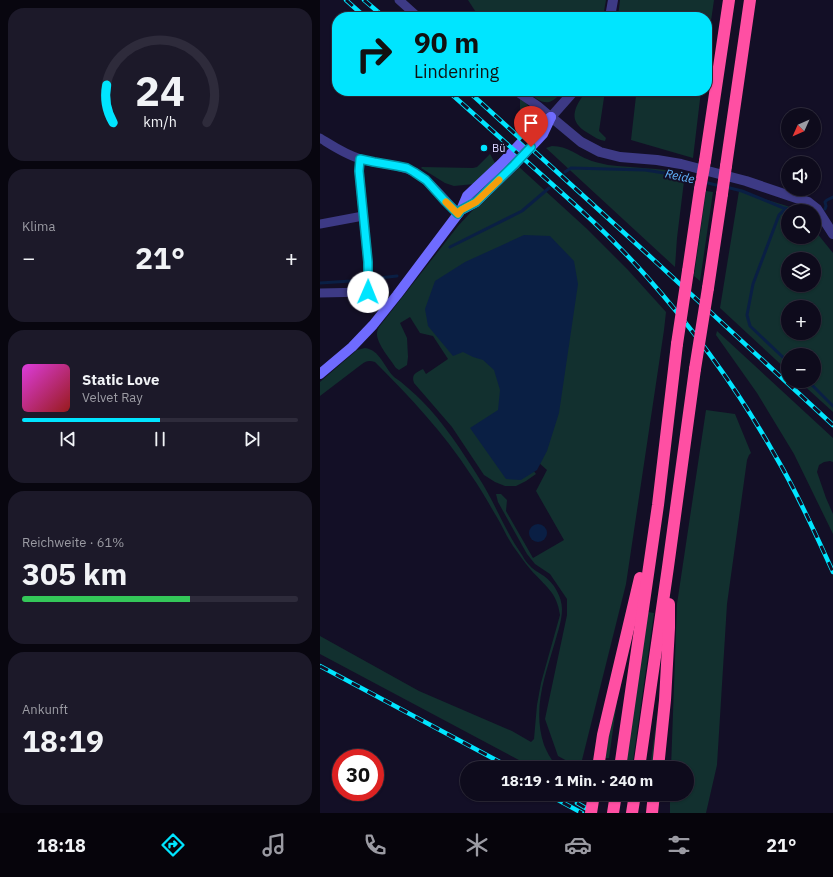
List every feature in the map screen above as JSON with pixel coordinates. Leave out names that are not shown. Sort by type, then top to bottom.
[{"type":"highway","points":[[621,761],[658,505],[677,344],[729,0]]},
{"type":"highway","points":[[640,761],[695,369],[750,0]]},
{"type":"highway","points":[[599,761],[603,735],[658,505]]},
{"type":"highway","points":[[659,761],[665,700],[669,628],[668,567]]},
{"type":"highway","points":[[591,813],[593,801]]},
{"type":"highway","points":[[613,813],[615,801]]},
{"type":"highway","points":[[632,813],[634,801]]},
{"type":"highway","points":[[652,811],[653,801]]},
{"type":"main road","points":[[320,374],[352,347],[373,325],[460,212],[476,202],[514,165],[543,134],[551,117]]},
{"type":"street","points":[[399,0],[412,12]]},
{"type":"street","points":[[611,12],[613,0]]},
{"type":"street","points":[[523,96],[581,142],[600,152],[620,157],[657,160],[681,164],[808,202],[817,209],[833,234]]},
{"type":"street","points":[[551,117],[570,96]]},
{"type":"street","points":[[320,138],[346,154],[360,159],[407,168],[426,180],[444,200],[460,212]]},
{"type":"street","points":[[320,293],[368,292],[368,262],[359,171],[360,159]]},
{"type":"street","points":[[320,224],[363,216]]},
{"type":"green space","points":[[468,0],[606,0],[604,12],[476,12]]},
{"type":"green space","points":[[620,0],[714,0],[712,14],[712,12],[619,12]]},
{"type":"green space","points":[[533,96],[558,96],[549,102],[537,99]]},
{"type":"green space","points":[[583,96],[604,96],[599,131],[606,138],[605,141],[596,138],[577,124],[575,114],[578,103]]},
{"type":"green space","points":[[636,96],[700,96],[693,158],[631,140]]},
{"type":"green space","points":[[520,98],[531,110],[532,117],[529,126],[520,117]]},
{"type":"green space","points":[[552,146],[567,149],[589,160],[608,165],[685,173],[675,267],[546,148]]},
{"type":"green space","points":[[490,154],[495,163],[474,184],[454,186],[445,183],[421,168],[473,168],[477,167]]},
{"type":"green space","points":[[518,166],[586,228],[628,270],[666,312],[626,584],[582,761],[567,761],[558,756],[545,719],[567,615],[567,599],[550,574],[535,564],[527,554],[498,502],[496,494],[501,494],[507,500],[506,511],[533,558],[564,540],[536,491],[547,470],[538,462],[574,283],[474,354],[489,362],[499,374],[533,470],[536,474],[516,486],[505,486],[484,475],[452,427],[414,383],[413,378],[416,373],[423,369],[426,374],[448,359],[433,336],[420,333],[410,317],[400,323],[407,338],[408,357],[407,365],[399,370],[384,351],[377,337],[379,327],[458,226]]},
{"type":"green space","points":[[706,191],[713,192],[700,281],[694,276]]},
{"type":"green space","points":[[739,191],[781,204],[781,244],[821,244],[821,238],[833,253],[833,412],[807,388],[821,388],[821,348],[781,348],[781,365],[720,308]]},
{"type":"green space","points":[[717,331],[833,438],[833,462],[824,462],[819,465],[817,472],[833,514],[833,534],[794,454],[757,393],[716,335]]},
{"type":"green space","points":[[365,348],[370,349],[378,355],[390,373],[421,400],[445,428],[485,488],[510,536],[528,564],[551,582],[559,595],[562,609],[559,630],[541,693],[539,718],[544,745],[552,761],[521,761],[320,654],[320,636],[419,691],[512,731],[531,742],[534,739],[537,705],[541,683],[560,615],[556,601],[550,590],[528,567],[513,546],[482,491],[461,460],[426,416],[375,362],[369,361],[363,363],[320,396],[320,382],[357,350]]},
{"type":"green space","points":[[706,410],[735,414],[751,453],[747,460],[727,604],[717,765],[706,813],[670,813],[670,801],[694,801],[694,761],[671,761],[677,604]]},
{"type":"green space","points":[[648,612],[654,613],[633,761],[626,761]]},
{"type":"green space","points":[[615,701],[617,701],[609,758],[605,758]]},
{"type":"green space","points":[[657,716],[658,716],[655,761],[651,761]]},
{"type":"water","points":[[524,235],[550,236],[574,261],[578,284],[559,413],[547,451],[537,470],[521,480],[506,479],[470,428],[498,410],[500,390],[494,370],[483,360],[463,352],[453,356],[428,326],[425,309],[435,281],[465,262]]},
{"type":"water","points":[[538,524],[544,527],[547,533],[544,539],[538,542],[532,539],[529,533],[532,527]]},
{"type":"waterway","name":"Reide","points":[[565,172],[571,168],[645,170],[699,180]]},
{"type":"waterway","name":"Reide","points":[[704,182],[720,186]]},
{"type":"waterway","name":"Reide","points":[[726,187],[742,191],[781,207]]},
{"type":"waterway","name":"Reide","points":[[450,247],[522,211],[549,188]]},
{"type":"waterway","name":"Reide","points":[[825,209],[825,202],[833,197]]},
{"type":"waterway","points":[[781,213],[753,284],[747,315],[750,326],[781,355]]},
{"type":"waterway","name":"Reide","points":[[320,283],[397,276]]},
{"type":"waterway","points":[[815,388],[833,406]]},
{"type":"railway","points":[[346,0],[359,12]]},
{"type":"railway","points":[[364,0],[378,12]]},
{"type":"railway","points":[[454,96],[602,230],[636,265],[683,319],[732,386],[762,433],[799,499],[833,572]]},
{"type":"railway","points":[[474,96],[833,425]]},
{"type":"railway","points":[[320,666],[498,761]]},
{"type":"railway","points":[[560,801],[582,813]]},
{"type":"railway","points":[[577,803],[594,813]]},
{"type":"slow traffic","points":[[446,202],[458,214],[461,210],[476,202],[499,180]]},
{"type":"place","name":"Bü","points":[[484,148]]},
{"type":"route","points":[[368,292],[368,262],[359,171],[360,159],[407,168],[420,175],[458,214],[461,210],[476,202],[531,147]]}]
